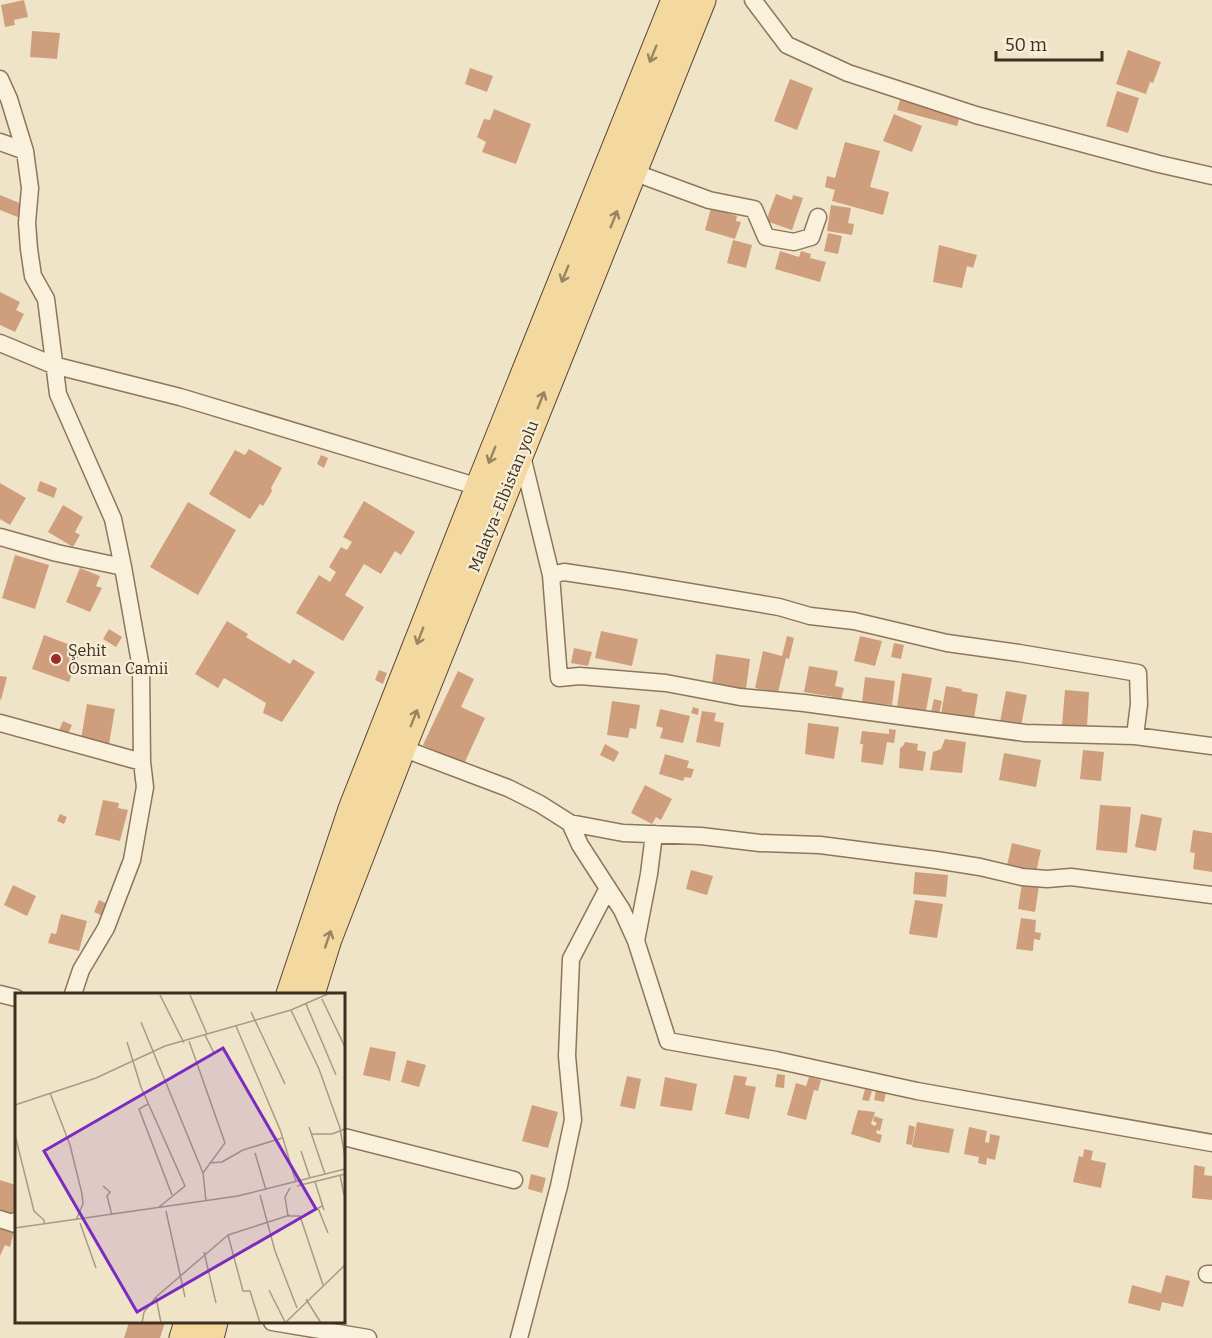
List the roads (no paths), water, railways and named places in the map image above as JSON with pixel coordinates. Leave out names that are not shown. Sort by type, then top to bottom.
[{"type":"main road","name":"Malatya-Elbistan yolu","points":[[290,993],[352,808],[478,487],[675,0]]},
{"type":"main road","name":"Malatya-Elbistan yolu","points":[[311,993],[328,939],[402,748],[702,0]]},
{"type":"main road","points":[[183,1338],[188,1323]]},
{"type":"main road","points":[[210,1338],[214,1323]]},
{"type":"street","points":[[753,0],[787,45],[848,73],[976,115],[1212,176]]},
{"type":"street","points":[[0,79],[9,99],[25,151],[30,188],[27,223],[28,249],[33,276],[46,299],[58,394],[113,519],[141,668],[142,762],[145,787],[132,860],[106,928],[81,970],[73,993]]},
{"type":"street","points":[[0,141],[25,151]]},
{"type":"street","points":[[633,172],[709,200],[753,209],[766,237],[794,242],[811,237],[818,218]]},
{"type":"street","points":[[0,343],[53,365],[180,397],[478,487]]},
{"type":"street","points":[[521,450],[551,575],[559,678],[580,676],[666,683],[740,697],[804,703],[1025,733],[1135,736],[1212,746]]},
{"type":"street","points":[[0,537],[57,553],[123,567]]},
{"type":"street","points":[[551,575],[564,572],[624,581],[779,608],[810,616],[854,621],[947,643],[1019,652],[1138,673],[1139,704],[1135,736]]},
{"type":"street","points":[[0,723],[142,762]]},
{"type":"street","points":[[402,748],[508,788],[540,804],[570,824],[623,833],[820,845],[936,860],[1022,877],[1071,878],[1212,895]]},
{"type":"street","points":[[570,824],[580,845],[622,910],[636,941],[668,1041],[776,1060],[916,1091],[1212,1143]]},
{"type":"street","points":[[636,941],[654,834]]},
{"type":"street","points":[[519,1338],[560,1186],[573,1120],[567,1056],[571,960],[608,888]]},
{"type":"street","points":[[0,994],[15,998]]},
{"type":"street","points":[[345,1137],[514,1180]]},
{"type":"street","points":[[0,1220],[15,1224]]},
{"type":"street","points":[[279,1323],[368,1338]]},
{"type":"place","name":"Şehit Osman Camii","points":[[56,659]]}]
